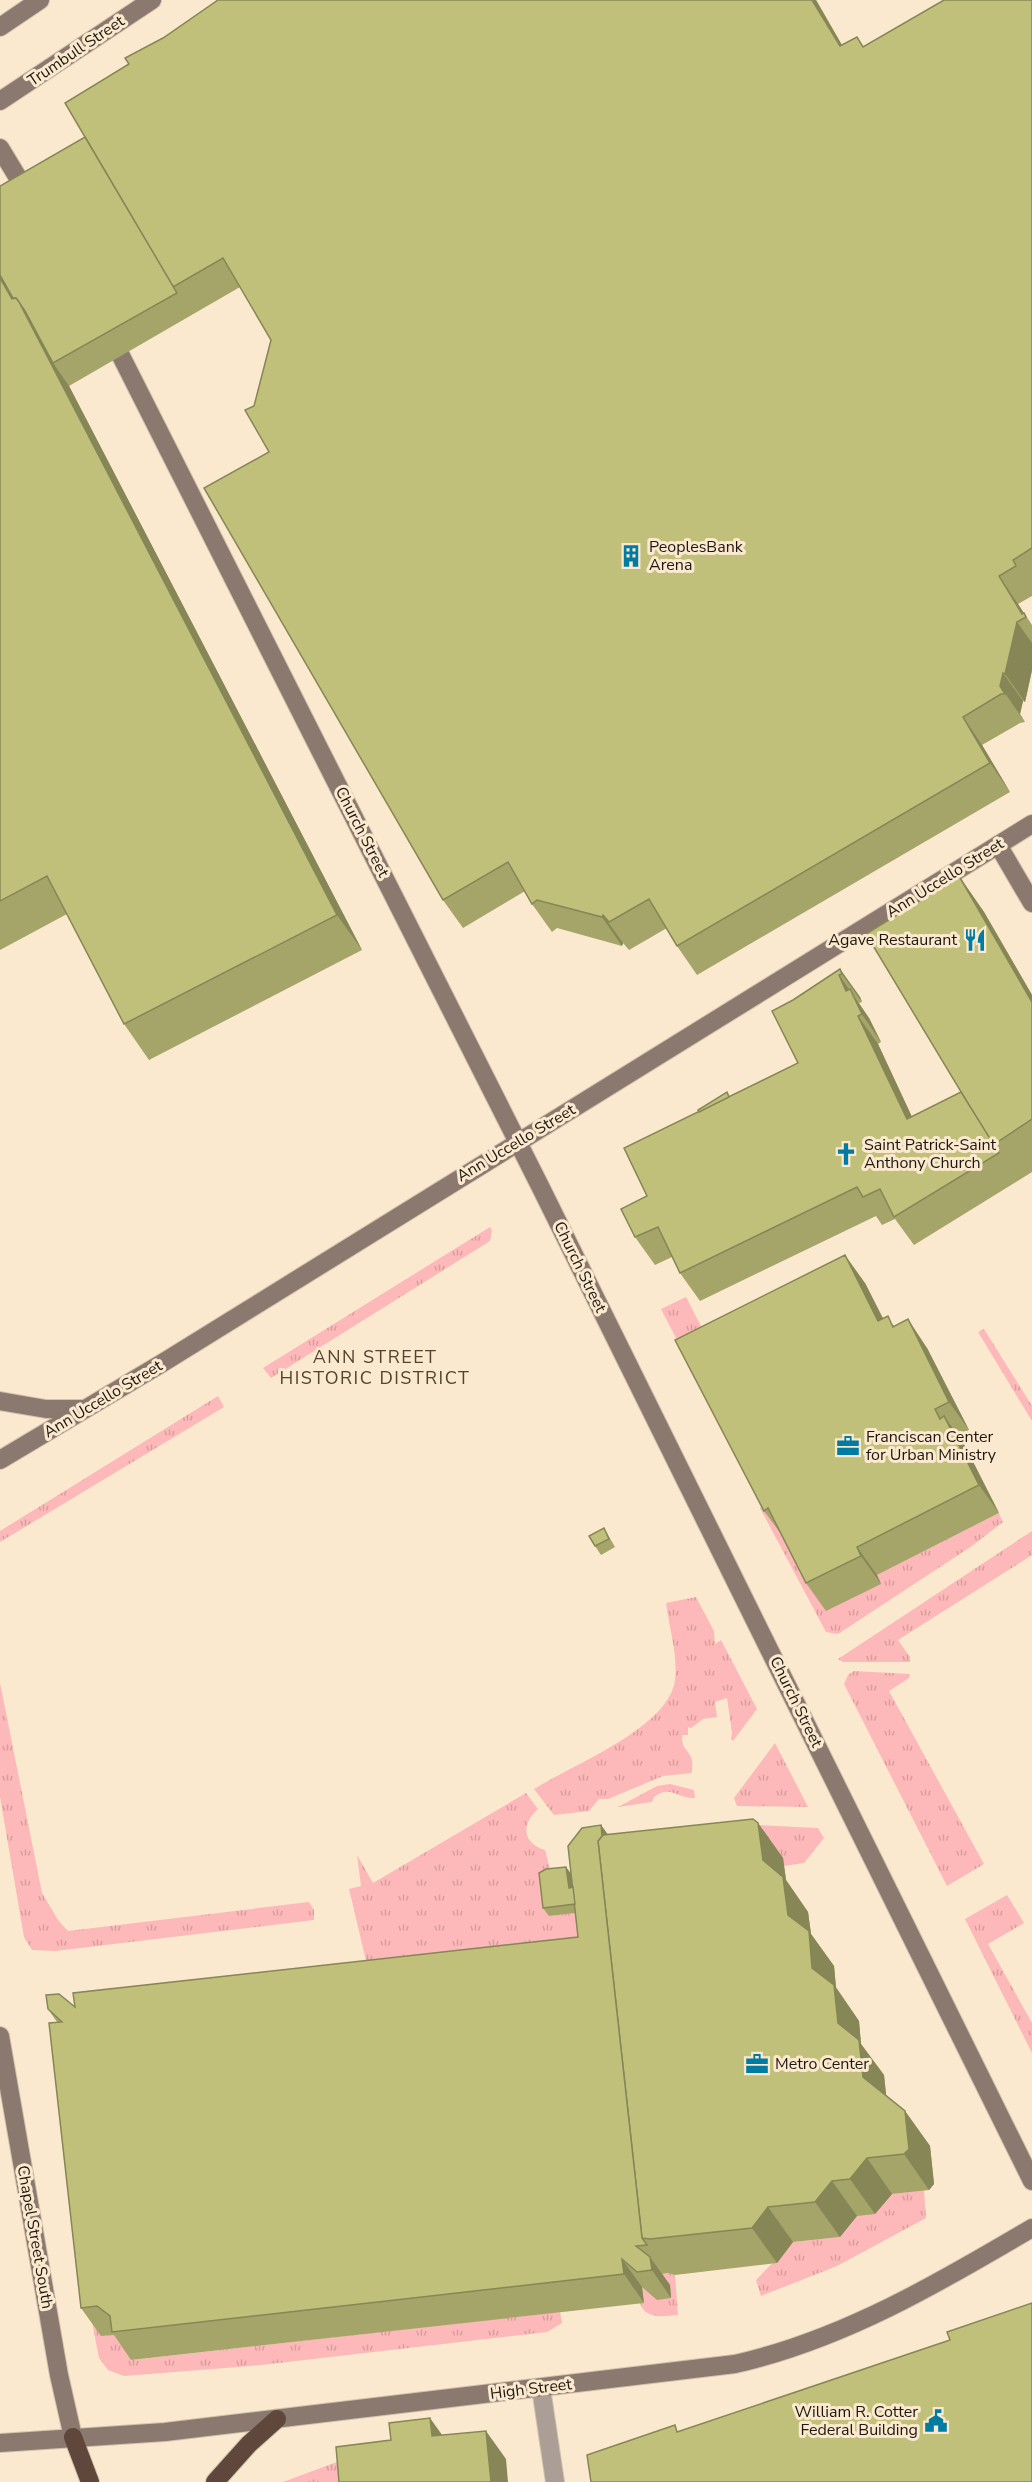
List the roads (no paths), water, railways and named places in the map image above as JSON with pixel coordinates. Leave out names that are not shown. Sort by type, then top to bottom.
[{"type":"highway","points":[[215,2482],[249,2444],[277,2419]]},
{"type":"highway","points":[[73,2437],[90,2482]]},
{"type":"street","points":[[0,27],[40,0]]},
{"type":"street","name":"Trumbull Street","points":[[0,101],[152,0]]},
{"type":"street","points":[[0,148],[32,200]]},
{"type":"street","name":"Church Street","points":[[121,356],[517,1141],[1032,2181]]},
{"type":"street","name":"Ann Uccello Street","points":[[0,1460],[1032,824]]},
{"type":"street","points":[[998,845],[1032,903]]},
{"type":"street","points":[[0,1401],[46,1409],[86,1409]]},
{"type":"street","name":"Chapel Street South","points":[[0,2036],[59,2375],[73,2437]]},
{"type":"street","name":"High Street","points":[[0,2443],[165,2432],[722,2367],[783,2351],[885,2310],[1032,2228]]},
{"type":"street","points":[[541,2388],[555,2482]]},
{"type":"place","name":"PeoplesBank Arena","points":[[631,556]]},
{"type":"place","name":"Agave Restaurant","points":[[975,940]]},
{"type":"place","name":"Saint Patrick-Saint Anthony Church","points":[[846,1154]]},
{"type":"place","name":"Franciscan Center for Urban Ministry","points":[[848,1446]]},
{"type":"place","name":"Metro Center","points":[[757,2064]]},
{"type":"place","name":"William R. Cotter Federal Building","points":[[936,2421]]},
{"type":"district","name":"ANN STREET HISTORIC DISTRICT","points":[[375,1367]]}]
